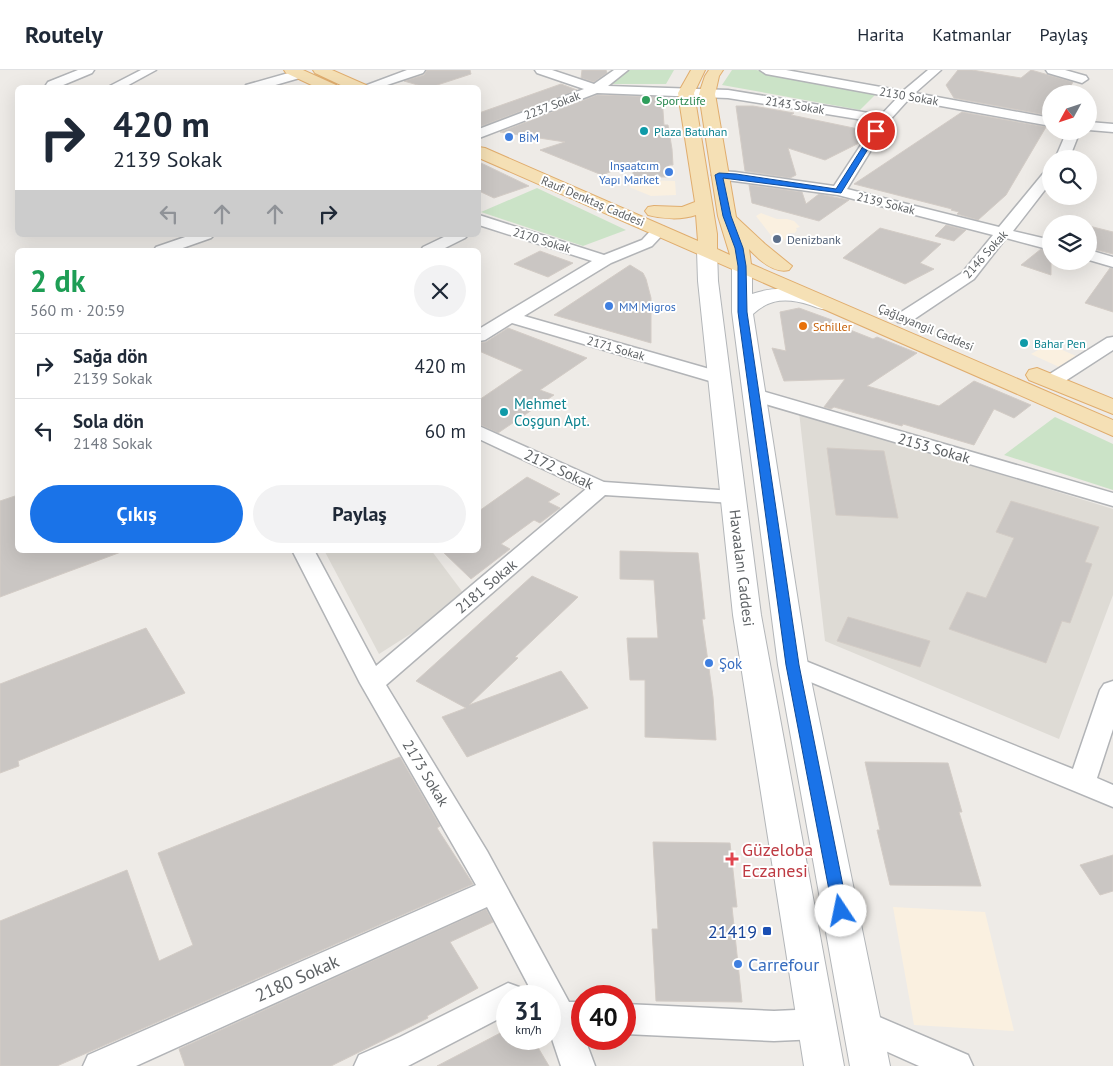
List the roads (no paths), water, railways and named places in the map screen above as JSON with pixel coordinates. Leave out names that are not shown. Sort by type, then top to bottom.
[{"type":"main road","points":[[320,70],[354,85]]},
{"type":"main road","points":[[686,94],[698,70]]},
{"type":"main road","points":[[716,70],[706,94],[727,217],[741,257]]},
{"type":"main road","points":[[295,72],[324,85]]},
{"type":"main road","name":"Havaalanı Caddesi","points":[[686,94],[704,205],[707,253]]},
{"type":"main road","name":"Rauf Denktaş Caddesi","points":[[481,137],[654,224],[707,253],[741,257]]},
{"type":"main road","name":"Rauf Denktaş Caddesi","points":[[481,153],[654,224]]},
{"type":"main road","points":[[654,224],[704,205]]},
{"type":"main road","points":[[727,217],[758,248],[782,266]]},
{"type":"main road","name":"Çağlayangil Caddesi","points":[[741,257],[782,266],[1113,407]]},
{"type":"main road","name":"Çağlayangil Caddesi","points":[[741,257],[844,310],[1113,429]]},
{"type":"street","points":[[52,85],[88,70]]},
{"type":"street","points":[[118,85],[150,70]]},
{"type":"street","points":[[374,85],[419,70]]},
{"type":"street","points":[[541,70],[596,89]]},
{"type":"street","name":"2237 Sokak","points":[[481,135],[566,99],[596,89],[622,70]]},
{"type":"street","name":"2130 Sokak","points":[[766,70],[1042,120]]},
{"type":"street","points":[[838,191],[884,119],[906,95],[935,70]]},
{"type":"street","points":[[1052,70],[1082,79]]},
{"type":"street","points":[[1081,85],[1082,79],[1094,70]]},
{"type":"street","points":[[258,85],[295,72]]},
{"type":"street","name":"2143 Sokak","points":[[596,89],[686,94],[728,94],[884,119]]},
{"type":"street","points":[[1098,127],[1113,128]]},
{"type":"street","name":"2139 Sokak","points":[[719,175],[838,191],[1042,243]]},
{"type":"street","name":"2146 Sokak","points":[[904,318],[968,276],[1005,233],[1042,185]]},
{"type":"street","name":"2170 Sokak","points":[[481,223],[605,260]]},
{"type":"street","points":[[481,335],[512,318],[605,260],[647,243],[654,224],[688,250],[707,253]]},
{"type":"street","points":[[168,248],[200,237]]},
{"type":"street","points":[[433,248],[456,237]]},
{"type":"street","name":"Havaalanı Caddesi","points":[[707,253],[747,615],[824,1066]]},
{"type":"street","points":[[741,257],[742,312],[793,665],[870,1066]]},
{"type":"street","points":[[1097,257],[1113,262]]},
{"type":"street","points":[[742,312],[762,297],[778,294],[802,296],[844,310]]},
{"type":"street","name":"2171 Sokak","points":[[512,318],[720,378]]},
{"type":"street","points":[[1052,381],[1113,342]]},
{"type":"street","name":"2153 Sokak","points":[[755,395],[1113,500]]},
{"type":"street","name":"2172 Sokak","points":[[481,433],[600,488],[733,497]]},
{"type":"street","name":"2181 Sokak","points":[[372,683],[600,488]]},
{"type":"street","name":"2173 Sokak","points":[[305,553],[372,683],[477,858],[548,985]]},
{"type":"street","points":[[793,665],[1113,796]]},
{"type":"street","points":[[1082,783],[1113,690]]},
{"type":"street","name":"2180 Sokak","points":[[100,1066],[494,890]]},
{"type":"street","points":[[371,1066],[412,1048],[496,1004]]},
{"type":"street","name":"2173 Sokak","points":[[561,1013],[578,1066]]},
{"type":"street","points":[[636,1020],[774,1026],[818,1024]]},
{"type":"street","points":[[863,1025],[956,1066]]},
{"type":"place","name":"Sportzlife","points":[[646,100]]},
{"type":"place","name":"Plaza Batuhan","points":[[644,131]]},
{"type":"place","name":"BİM","points":[[509,137]]},
{"type":"place","name":"Inşaatcım Yapı Market","points":[[669,172]]},
{"type":"place","name":"Denizbank","points":[[777,239]]},
{"type":"place","name":"MM Migros","points":[[609,306]]},
{"type":"place","name":"Schiller","points":[[803,326]]},
{"type":"place","name":"Bahar Pen","points":[[1024,343]]},
{"type":"place","name":"Mehmet Coşgun Apt.","points":[[504,412]]},
{"type":"place","name":"Şok","points":[[709,663]]},
{"type":"place","name":"Güzeloba Eczanesi","points":[[732,859]]},
{"type":"place","name":"21419","points":[[767,931]]},
{"type":"place","name":"Carrefour","points":[[738,964]]}]
